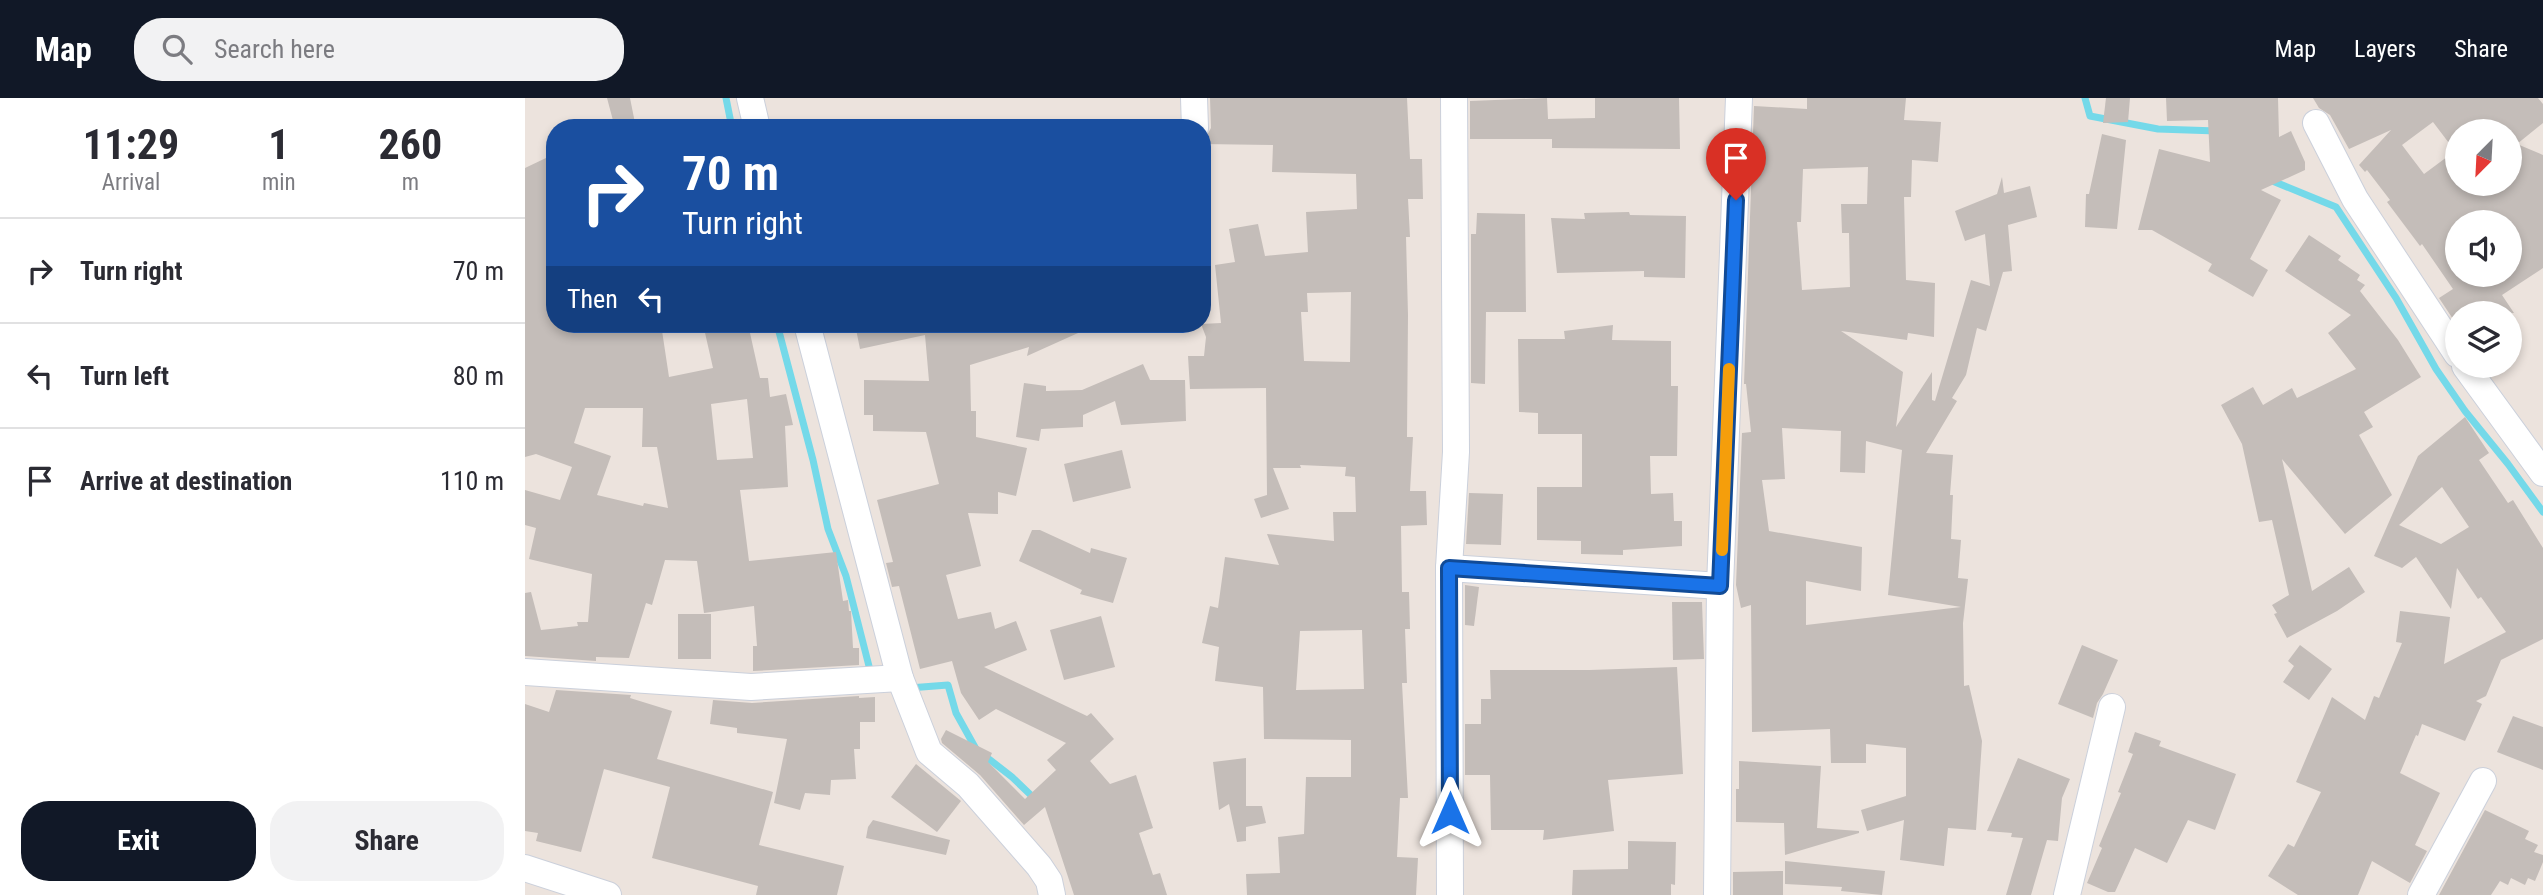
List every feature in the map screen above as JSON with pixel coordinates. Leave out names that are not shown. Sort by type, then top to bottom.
[{"type":"street","points":[[750,98],[755,119]]},
{"type":"street","points":[[1194,98],[1195,119]]},
{"type":"street","points":[[1450,895],[1449,568],[1455,452],[1454,98]]},
{"type":"street","points":[[1717,895],[1720,586],[1739,98]]},
{"type":"street","points":[[2316,122],[2355,199],[2445,336]]},
{"type":"street","points":[[809,333],[900,678],[929,752],[968,785],[1039,866],[1049,881],[1052,895]]},
{"type":"street","points":[[2474,378],[2543,473]]},
{"type":"street","points":[[1449,568],[1720,586]]},
{"type":"street","points":[[525,672],[751,687],[900,678]]},
{"type":"street","points":[[2067,895],[2112,707]]},
{"type":"street","points":[[2421,895],[2483,781]]},
{"type":"street","points":[[525,868],[608,895]]},
{"type":"building","points":[[607,98],[630,98],[634,119],[613,119]]},
{"type":"building","points":[[1210,98],[1407,98],[1410,159],[1422,159],[1423,199],[1408,199],[1410,237],[1406,237],[1407,437],[1413,437],[1410,491],[1426,491],[1427,525],[1401,526],[1402,592],[1409,592],[1410,629],[1405,629],[1407,683],[1402,683],[1408,798],[1400,798],[1397,857],[1418,858],[1416,895],[1247,895],[1246,874],[1280,873],[1278,837],[1304,834],[1306,777],[1351,777],[1351,740],[1264,739],[1263,687],[1215,681],[1219,647],[1202,643],[1210,606],[1218,608],[1225,557],[1279,565],[1267,534],[1334,541],[1333,512],[1356,512],[1355,477],[1345,476],[1346,467],[1300,465],[1301,468],[1273,468],[1289,509],[1261,518],[1254,499],[1267,495],[1266,388],[1190,389],[1188,356],[1204,356],[1204,333],[1211,333],[1211,324],[1221,323],[1215,265],[1235,262],[1229,229],[1258,224],[1265,256],[1308,252],[1306,212],[1357,209],[1356,174],[1272,172],[1273,145],[1211,144]],"holes":[[[1351,292],[1350,362],[1304,361],[1301,312],[1308,312],[1307,293]],[[1362,630],[1364,689],[1296,690],[1300,631]]]},
{"type":"building","points":[[1547,98],[1548,119],[1595,118],[1595,98],[1679,98],[1680,149],[1552,148],[1552,139],[1470,139],[1470,101]]},
{"type":"building","points":[[1807,98],[1906,98],[1904,120],[1941,122],[1938,162],[1912,160],[1911,197],[1904,197],[1906,280],[1935,283],[1934,337],[1908,333],[1907,340],[1841,331],[1903,372],[1896,427],[1932,372],[1932,400],[1935,401],[1971,280],[1990,286],[1985,234],[1965,241],[1955,211],[1997,194],[2002,177],[2004,193],[2030,186],[2037,217],[2008,225],[2012,271],[2003,272],[1986,331],[1977,328],[1966,375],[1952,398],[1957,401],[1926,453],[1953,455],[1951,539],[1961,540],[1958,578],[1968,579],[1963,623],[1964,686],[1969,685],[1982,741],[1976,830],[1948,828],[1944,866],[1900,860],[1904,820],[1867,831],[1861,810],[1906,796],[1906,748],[1866,744],[1866,763],[1831,763],[1830,729],[1752,732],[1751,605],[1741,608],[1736,585],[1742,433],[1751,432],[1744,384],[1754,106],[1807,109]],"holes":[[[1868,167],[1867,204],[1841,204],[1842,233],[1849,233],[1850,287],[1802,290],[1797,222],[1801,222],[1803,169]],[[1782,428],[1841,431],[1840,472],[1865,473],[1866,441],[1902,450],[1888,595],[1961,607],[1806,625],[1806,581],[1861,591],[1862,547],[1769,531],[1762,480],[1785,479]]]},
{"type":"building","points":[[2106,98],[2130,98],[2128,122],[2103,123]]},
{"type":"building","points":[[2166,98],[2278,98],[2279,137],[2291,131],[2305,162],[2305,170],[2261,190],[2281,200],[2250,259],[2268,270],[2253,297],[2208,271],[2212,264],[2152,230],[2138,230],[2159,149],[2210,162],[2208,120],[2167,121]]},
{"type":"building","points":[[2313,98],[2538,98],[2543,104],[2543,123],[2522,140],[2522,119],[2445,119],[2445,138],[2433,122],[2402,145],[2424,174],[2445,158],[2445,196],[2522,196],[2522,146],[2543,155],[2543,268],[2522,282],[2522,210],[2445,210],[2445,277],[2422,244],[2420,246],[2387,202],[2390,200],[2367,170],[2365,172],[2359,165],[2391,130],[2349,149],[2330,115],[2319,108]]},
{"type":"building","points":[[2102,134],[2126,140],[2117,229],[2085,227],[2086,194],[2089,194]]},
{"type":"building","points":[[546,158],[546,333],[662,333],[669,377],[713,368],[705,333],[750,333],[760,378],[768,378],[770,397],[786,394],[793,425],[785,426],[788,487],[740,490],[749,561],[836,552],[843,601],[848,600],[851,611],[853,648],[859,648],[859,665],[753,671],[753,646],[757,646],[754,606],[704,613],[697,561],[665,560],[652,605],[646,603],[629,658],[596,657],[596,661],[525,656],[525,593],[531,592],[541,630],[578,626],[577,622],[588,622],[592,574],[529,559],[536,528],[525,525],[525,490],[560,500],[572,467],[536,454],[525,457],[525,168]],"holes":[[[747,399],[753,458],[717,460],[711,404]],[[585,408],[643,408],[642,447],[657,447],[668,508],[644,503],[643,506],[597,495],[611,456],[574,443]]]},
{"type":"building","points":[[1629,212],[1630,215],[1686,216],[1685,278],[1644,277],[1644,271],[1557,273],[1551,218],[1585,219],[1584,213]]},
{"type":"building","points":[[1477,213],[1525,214],[1526,312],[1486,312],[1485,384],[1471,383],[1471,234],[1476,234]]},
{"type":"building","points":[[2309,235],[2341,256],[2338,260],[2360,275],[2357,280],[2365,285],[2360,291],[2398,340],[2421,377],[2364,412],[2373,427],[2359,435],[2392,495],[2345,534],[2282,459],[2312,591],[2349,567],[2365,592],[2337,611],[2287,638],[2272,605],[2289,595],[2272,520],[2259,522],[2242,444],[2221,405],[2253,387],[2263,405],[2292,388],[2297,398],[2356,369],[2328,333],[2351,315],[2285,271]]},
{"type":"building","points":[[2452,287],[2514,287],[2502,295],[2506,301],[2445,301],[2445,307],[2439,298],[2453,289]]},
{"type":"building","points":[[1613,325],[1612,340],[1671,341],[1671,386],[1678,386],[1677,456],[1650,456],[1651,494],[1673,493],[1674,521],[1682,521],[1682,546],[1623,550],[1623,555],[1581,554],[1581,541],[1537,540],[1537,487],[1582,487],[1582,434],[1538,434],[1538,413],[1519,412],[1518,339],[1565,339],[1564,331]]},
{"type":"building","points":[[857,333],[1078,333],[1027,356],[1029,347],[970,365],[971,411],[976,411],[976,437],[1027,448],[1016,496],[998,492],[998,514],[968,513],[981,566],[946,575],[958,619],[991,612],[995,629],[1016,621],[1027,650],[984,667],[1087,716],[1091,713],[1114,739],[1090,761],[1110,784],[1136,775],[1153,828],[1139,833],[1153,875],[1160,873],[1167,895],[1074,895],[1045,807],[1024,825],[980,775],[942,743],[941,739],[946,730],[992,753],[988,762],[1025,799],[1056,770],[1047,760],[1066,743],[996,709],[979,720],[961,693],[952,661],[920,669],[899,586],[892,587],[886,563],[893,562],[877,500],[939,484],[926,432],[873,431],[873,415],[864,415],[864,380],[929,381],[925,335],[860,349]]},
{"type":"building","points":[[1143,364],[1150,380],[1185,380],[1186,421],[1121,425],[1115,401],[1083,415],[1083,427],[1041,429],[1039,441],[1016,437],[1024,383],[1046,386],[1046,391],[1082,390]]},
{"type":"building","points":[[2465,417],[2489,453],[2479,460],[2508,503],[2513,500],[2543,548],[2543,639],[2501,660],[2486,696],[2476,701],[2482,704],[2465,741],[2422,724],[2418,736],[2416,735],[2400,773],[2440,793],[2415,845],[2427,851],[2410,883],[2372,861],[2358,895],[2298,895],[2268,876],[2288,844],[2294,847],[2321,792],[2296,782],[2332,697],[2365,720],[2374,696],[2379,698],[2402,643],[2396,642],[2400,611],[2450,617],[2444,664],[2506,632],[2481,597],[2478,599],[2457,568],[2451,609],[2416,557],[2402,568],[2374,556],[2418,456]],"holes":[[[2442,487],[2469,527],[2441,544],[2399,525]]]},
{"type":"building","points":[[1122,450],[1131,488],[1073,502],[1064,464]]},
{"type":"building","points":[[1469,493],[1503,494],[1501,545],[1466,544]]},
{"type":"building","points":[[1032,530],[1040,530],[1090,553],[1091,548],[1127,558],[1113,603],[1080,594],[1082,590],[1019,561]]},
{"type":"building","points":[[1465,585],[1479,587],[1474,626],[1465,625]]},
{"type":"building","points":[[1672,602],[1702,602],[1704,659],[1673,660]]},
{"type":"building","points":[[678,614],[711,614],[711,659],[678,659]]},
{"type":"building","points":[[1101,616],[1115,667],[1064,680],[1050,630]]},
{"type":"building","points":[[2082,645],[2118,660],[2097,703],[2093,718],[2058,704]]},
{"type":"building","points":[[2300,645],[2332,669],[2309,700],[2283,682],[2294,666],[2288,661]]},
{"type":"building","points":[[1677,667],[1683,774],[1608,780],[1614,831],[1543,840],[1544,830],[1491,830],[1490,775],[1465,775],[1465,724],[1481,724],[1481,699],[1491,699],[1490,670]]},
{"type":"building","points":[[556,690],[631,695],[630,698],[672,711],[657,759],[773,792],[759,845],[844,866],[837,895],[756,895],[758,886],[652,858],[670,787],[604,769],[581,852],[536,841],[538,833],[525,831],[525,704],[549,712]]},
{"type":"building","points":[[875,697],[875,722],[860,722],[860,749],[854,749],[856,779],[831,780],[830,795],[805,793],[800,810],[774,803],[787,739],[737,733],[737,728],[710,724],[713,700],[752,703]]},
{"type":"building","points":[[2513,716],[2543,727],[2543,770],[2497,752]]},
{"type":"building","points":[[2135,732],[2161,741],[2159,746],[2236,774],[2215,830],[2188,820],[2167,863],[2135,848],[2115,892],[2108,892],[2087,883],[2121,793],[2118,792],[2133,754],[2128,752]]},
{"type":"building","points":[[1246,758],[1246,806],[1262,806],[1266,823],[1246,827],[1246,841],[1237,842],[1229,804],[1219,810],[1213,762]]},
{"type":"building","points":[[2018,758],[2070,779],[2062,798],[2058,841],[2047,840],[2031,895],[2006,895],[2023,838],[2011,837],[2012,833],[1987,831]]},
{"type":"building","points":[[1739,761],[1821,766],[1817,828],[1859,833],[1785,855],[1784,823],[1736,822]]},
{"type":"building","points":[[916,764],[961,801],[937,832],[891,797]]},
{"type":"building","points":[[2485,810],[2529,831],[2525,839],[2538,845],[2534,852],[2543,855],[2535,881],[2528,878],[2525,885],[2511,878],[2508,885],[2500,881],[2491,895],[2439,895]]},
{"type":"building","points":[[873,820],[950,840],[946,855],[866,838],[868,827]]},
{"type":"building","points":[[1628,841],[1676,842],[1675,885],[1671,884],[1671,895],[1572,895],[1573,870],[1628,869]]},
{"type":"building","points":[[1785,861],[1885,871],[1882,895],[1841,891],[1842,887],[1785,884]]},
{"type":"building","points":[[1783,871],[1783,895],[1733,895],[1733,872]]},
{"type":"waterway","points":[[726,98],[730,119]]},
{"type":"waterway","points":[[2085,98],[2090,116],[2158,129],[2217,131]]},
{"type":"waterway","points":[[2270,180],[2336,207],[2396,298],[2436,369],[2543,512]]},
{"type":"waterway","points":[[779,333],[828,529],[846,576],[871,674]]},
{"type":"waterway","points":[[909,688],[948,685],[956,713],[976,749],[1036,800]]},
{"type":"slow traffic","points":[[1722,550],[1729,369]]},
{"type":"route","points":[[1450,813],[1449,568],[1720,586],[1736,200]]}]
